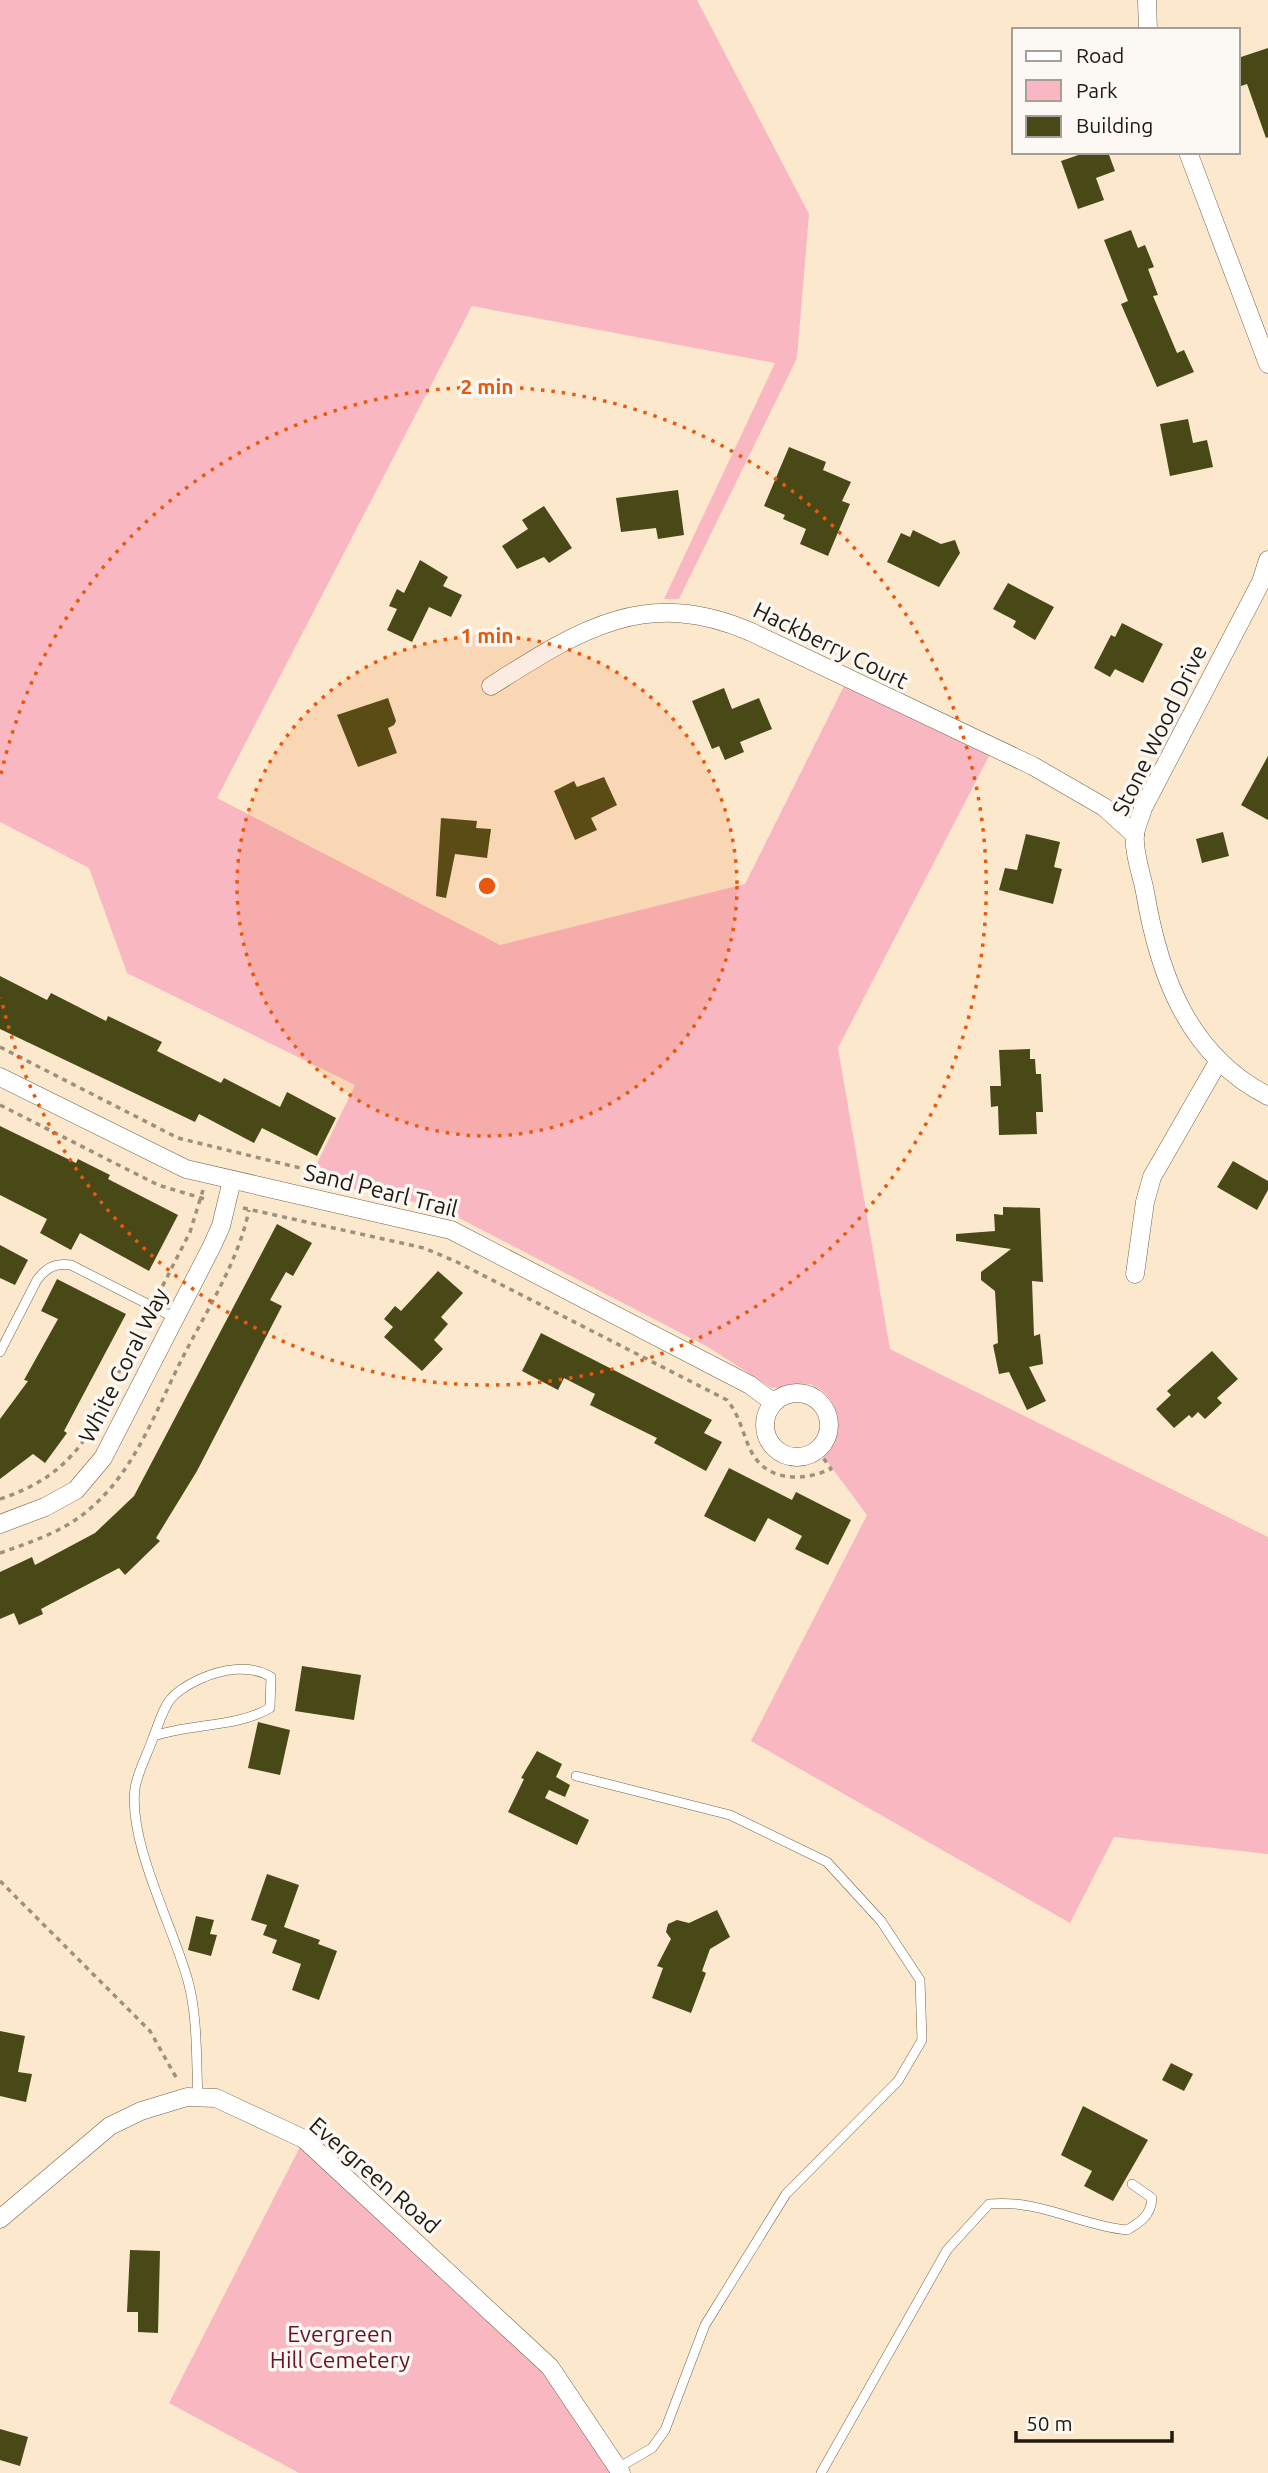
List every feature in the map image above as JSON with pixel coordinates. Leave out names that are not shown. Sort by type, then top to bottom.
[{"type":"street","points":[[1147,0],[1148,28]]},
{"type":"street","points":[[1189,154],[1268,364]]},
{"type":"street","name":"Stone Wood Drive","points":[[1268,560],[1261,582],[1143,808],[1135,835],[1149,918],[1168,986],[1197,1034],[1218,1062],[1268,1096]]},
{"type":"street","name":"Hackberry Court","points":[[491,686],[564,639],[606,622],[653,613],[692,613],[725,621],[751,632],[1033,766],[1104,807],[1135,835]]},
{"type":"street","points":[[1136,1274],[1145,1202],[1152,1177],[1218,1062]]},
{"type":"street","name":"Sand Pearl Trail","points":[[0,1077],[166,1161],[206,1174],[451,1230],[750,1385],[774,1403]]},
{"type":"street","name":"White Coral Way","points":[[0,1524],[46,1507],[76,1490],[103,1458],[212,1246],[232,1180]]},
{"type":"street","points":[[804,1393],[822,1405],[829,1426],[827,1437],[817,1449],[794,1456],[776,1448],[769,1440],[766,1421],[774,1403],[783,1396],[804,1393]]},
{"type":"street","points":[[0,2219],[110,2126],[141,2111],[192,2097]]},
{"type":"street","name":"Evergreen Road","points":[[192,2097],[216,2098],[304,2138],[550,2367],[619,2470]]},
{"type":"lane","points":[[0,1352],[37,1280],[57,1264],[71,1265],[175,1318]]},
{"type":"lane","points":[[154,1737],[175,1729],[258,1715],[270,1708],[271,1677],[261,1671],[234,1669],[207,1676],[177,1690],[163,1709],[135,1786],[134,1821],[189,1983],[196,2043],[192,2097]]},
{"type":"lane","points":[[576,1776],[730,1815],[827,1862],[881,1921],[920,1980],[922,2040],[898,2081],[786,2194],[705,2325],[665,2430],[652,2448],[619,2470]]},
{"type":"lane","points":[[821,2473],[947,2250],[989,2204],[1011,2202],[1047,2208],[1127,2230],[1145,2218],[1151,2208],[1152,2198],[1132,2184]]},
{"type":"path","points":[[0,1047],[178,1138],[341,1178]]},
{"type":"path","points":[[0,1105],[158,1185],[226,1204],[416,1246],[457,1262],[727,1400],[737,1412],[751,1451],[759,1464],[774,1473],[799,1478],[831,1469],[817,1449]]},
{"type":"path","points":[[0,1499],[48,1479],[70,1459],[82,1443],[190,1232],[206,1174]]},
{"type":"path","points":[[0,1881],[150,2031],[192,2097]]},
{"type":"green space","points":[[0,0],[697,0],[809,214],[797,358],[679,599],[664,599],[775,363],[472,306],[217,798],[500,945],[745,884],[844,686],[990,754],[838,1048],[890,1349],[1268,1537],[1268,1854],[1114,1837],[1070,1923],[751,1741],[867,1515],[823,1456],[836,1425],[834,1406],[829,1398],[810,1384],[772,1388],[708,1347],[459,1218],[414,1202],[309,1180],[355,1085],[127,973],[89,868],[0,822]]},
{"type":"green space","name":"Evergreen Hill Cemetery","points":[[304,2139],[550,2367],[621,2473],[299,2473],[169,2403]]},
{"type":"building","points":[[1268,48],[1266,138],[1247,84],[1240,86],[1240,57]]},
{"type":"building","points":[[1081,154],[1109,154],[1115,171],[1096,178],[1104,200],[1078,209],[1061,161]]},
{"type":"building","points":[[1131,230],[1138,248],[1145,245],[1154,267],[1148,269],[1158,295],[1153,296],[1177,353],[1184,350],[1194,372],[1157,387],[1121,304],[1128,301],[1104,240]]},
{"type":"building","points":[[1188,419],[1193,443],[1207,440],[1213,467],[1170,476],[1160,424]]},
{"type":"building","points":[[789,447],[826,462],[823,470],[851,482],[842,501],[850,504],[828,556],[800,544],[806,529],[783,519],[785,515],[764,506]]},
{"type":"building","points":[[678,490],[684,535],[658,539],[656,528],[621,532],[616,498]]},
{"type":"building","points":[[544,506],[572,548],[549,563],[544,557],[517,569],[502,546],[528,529],[522,520]]},
{"type":"building","points":[[913,530],[941,544],[955,540],[960,553],[939,587],[887,562],[901,533],[910,537]]},
{"type":"building","points":[[420,560],[448,577],[443,586],[462,595],[451,617],[429,607],[412,642],[387,630],[397,609],[389,606],[397,589],[404,593]]},
{"type":"building","points":[[1008,583],[1054,607],[1035,640],[1013,627],[1016,621],[993,609]]},
{"type":"building","points":[[1122,623],[1163,644],[1143,683],[1115,669],[1110,677],[1094,668],[1111,635],[1115,637]]},
{"type":"building","points":[[724,688],[732,709],[759,698],[772,729],[740,742],[744,752],[725,760],[719,746],[712,749],[692,701]]},
{"type":"building","points":[[388,698],[396,721],[388,728],[397,753],[358,767],[337,715]]},
{"type":"building","points":[[1268,756],[1268,820],[1241,805]]},
{"type":"building","points":[[604,777],[617,805],[591,818],[597,830],[575,840],[554,791],[574,781],[577,787]]},
{"type":"building","points":[[441,818],[477,821],[476,828],[491,829],[487,858],[455,854],[446,898],[436,896]]},
{"type":"building","points":[[1223,832],[1229,856],[1202,863],[1196,839]]},
{"type":"building","points":[[1026,834],[1060,842],[1054,867],[1062,869],[1053,904],[999,890],[1005,868],[1017,870]]},
{"type":"building","points":[[0,976],[47,1000],[51,993],[106,1021],[108,1016],[162,1042],[157,1051],[221,1083],[224,1078],[280,1107],[287,1092],[336,1118],[317,1156],[262,1128],[254,1143],[199,1114],[195,1122],[0,1029]]},
{"type":"building","points":[[1030,1049],[1030,1059],[1035,1059],[1036,1074],[1041,1074],[1043,1112],[1036,1112],[1037,1134],[999,1135],[998,1106],[991,1107],[990,1086],[1001,1086],[999,1050]]},
{"type":"building","points":[[0,1126],[76,1163],[78,1159],[110,1175],[108,1179],[178,1215],[149,1271],[80,1233],[71,1250],[40,1233],[47,1219],[0,1195]]},
{"type":"building","points":[[1233,1161],[1268,1181],[1268,1190],[1257,1210],[1217,1187]]},
{"type":"building","points":[[1003,1207],[1040,1208],[1043,1282],[1032,1281],[1034,1336],[1040,1334],[1043,1364],[1029,1367],[1046,1401],[1027,1410],[1009,1372],[999,1374],[993,1345],[998,1343],[995,1291],[981,1280],[981,1272],[1011,1249],[956,1241],[956,1234],[995,1231],[994,1214],[1003,1215]]},
{"type":"building","points":[[277,1224],[312,1243],[293,1276],[286,1272],[270,1300],[282,1306],[197,1471],[156,1538],[160,1541],[125,1575],[119,1568],[41,1609],[43,1614],[19,1625],[14,1613],[0,1619],[0,1572],[32,1557],[35,1565],[95,1533],[134,1496]]},
{"type":"building","points":[[0,1245],[28,1260],[15,1285],[0,1278]]},
{"type":"building","points":[[438,1271],[463,1293],[441,1317],[448,1324],[434,1340],[443,1349],[422,1371],[384,1337],[393,1327],[384,1319],[395,1306],[401,1311]]},
{"type":"building","points":[[57,1279],[126,1314],[64,1431],[67,1433],[45,1463],[33,1454],[0,1479],[0,1419],[28,1381],[24,1380],[58,1319],[41,1311]]},
{"type":"building","points":[[541,1333],[712,1420],[704,1433],[722,1442],[706,1471],[654,1443],[657,1438],[590,1405],[595,1394],[564,1378],[558,1390],[522,1371]]},
{"type":"building","points":[[1212,1351],[1238,1379],[1217,1398],[1222,1403],[1205,1419],[1198,1412],[1192,1418],[1189,1415],[1174,1428],[1156,1409],[1171,1395],[1167,1391]]},
{"type":"building","points":[[729,1468],[792,1500],[796,1492],[851,1520],[828,1565],[795,1549],[802,1536],[768,1518],[755,1542],[704,1516]]},
{"type":"building","points":[[302,1666],[361,1675],[354,1720],[295,1711]]},
{"type":"building","points":[[258,1722],[290,1730],[280,1775],[248,1768]]},
{"type":"building","points":[[537,1751],[562,1764],[556,1777],[570,1785],[565,1797],[549,1790],[545,1798],[589,1820],[577,1845],[508,1812],[524,1779],[521,1778]]},
{"type":"building","points":[[267,1874],[299,1885],[284,1927],[320,1940],[318,1944],[337,1951],[319,2000],[292,1990],[301,1964],[272,1953],[277,1940],[263,1935],[267,1925],[251,1920]]},
{"type":"building","points":[[717,1910],[730,1937],[710,1949],[702,1971],[706,1973],[691,2013],[652,1998],[663,1968],[657,1966],[671,1939],[666,1932],[668,1924],[677,1920],[689,1923]]},
{"type":"building","points":[[196,1916],[214,1920],[210,1934],[217,1935],[211,1956],[188,1950]]},
{"type":"building","points":[[0,2031],[25,2036],[18,2072],[32,2074],[26,2102],[0,2096]]},
{"type":"building","points":[[1171,2063],[1193,2074],[1184,2091],[1162,2080]]},
{"type":"building","points":[[1083,2106],[1148,2140],[1113,2201],[1084,2186],[1092,2171],[1061,2155]]},
{"type":"building","points":[[130,2250],[160,2251],[158,2333],[138,2332],[138,2312],[127,2312]]},
{"type":"building","points":[[0,2429],[28,2437],[20,2466],[0,2460]]}]
